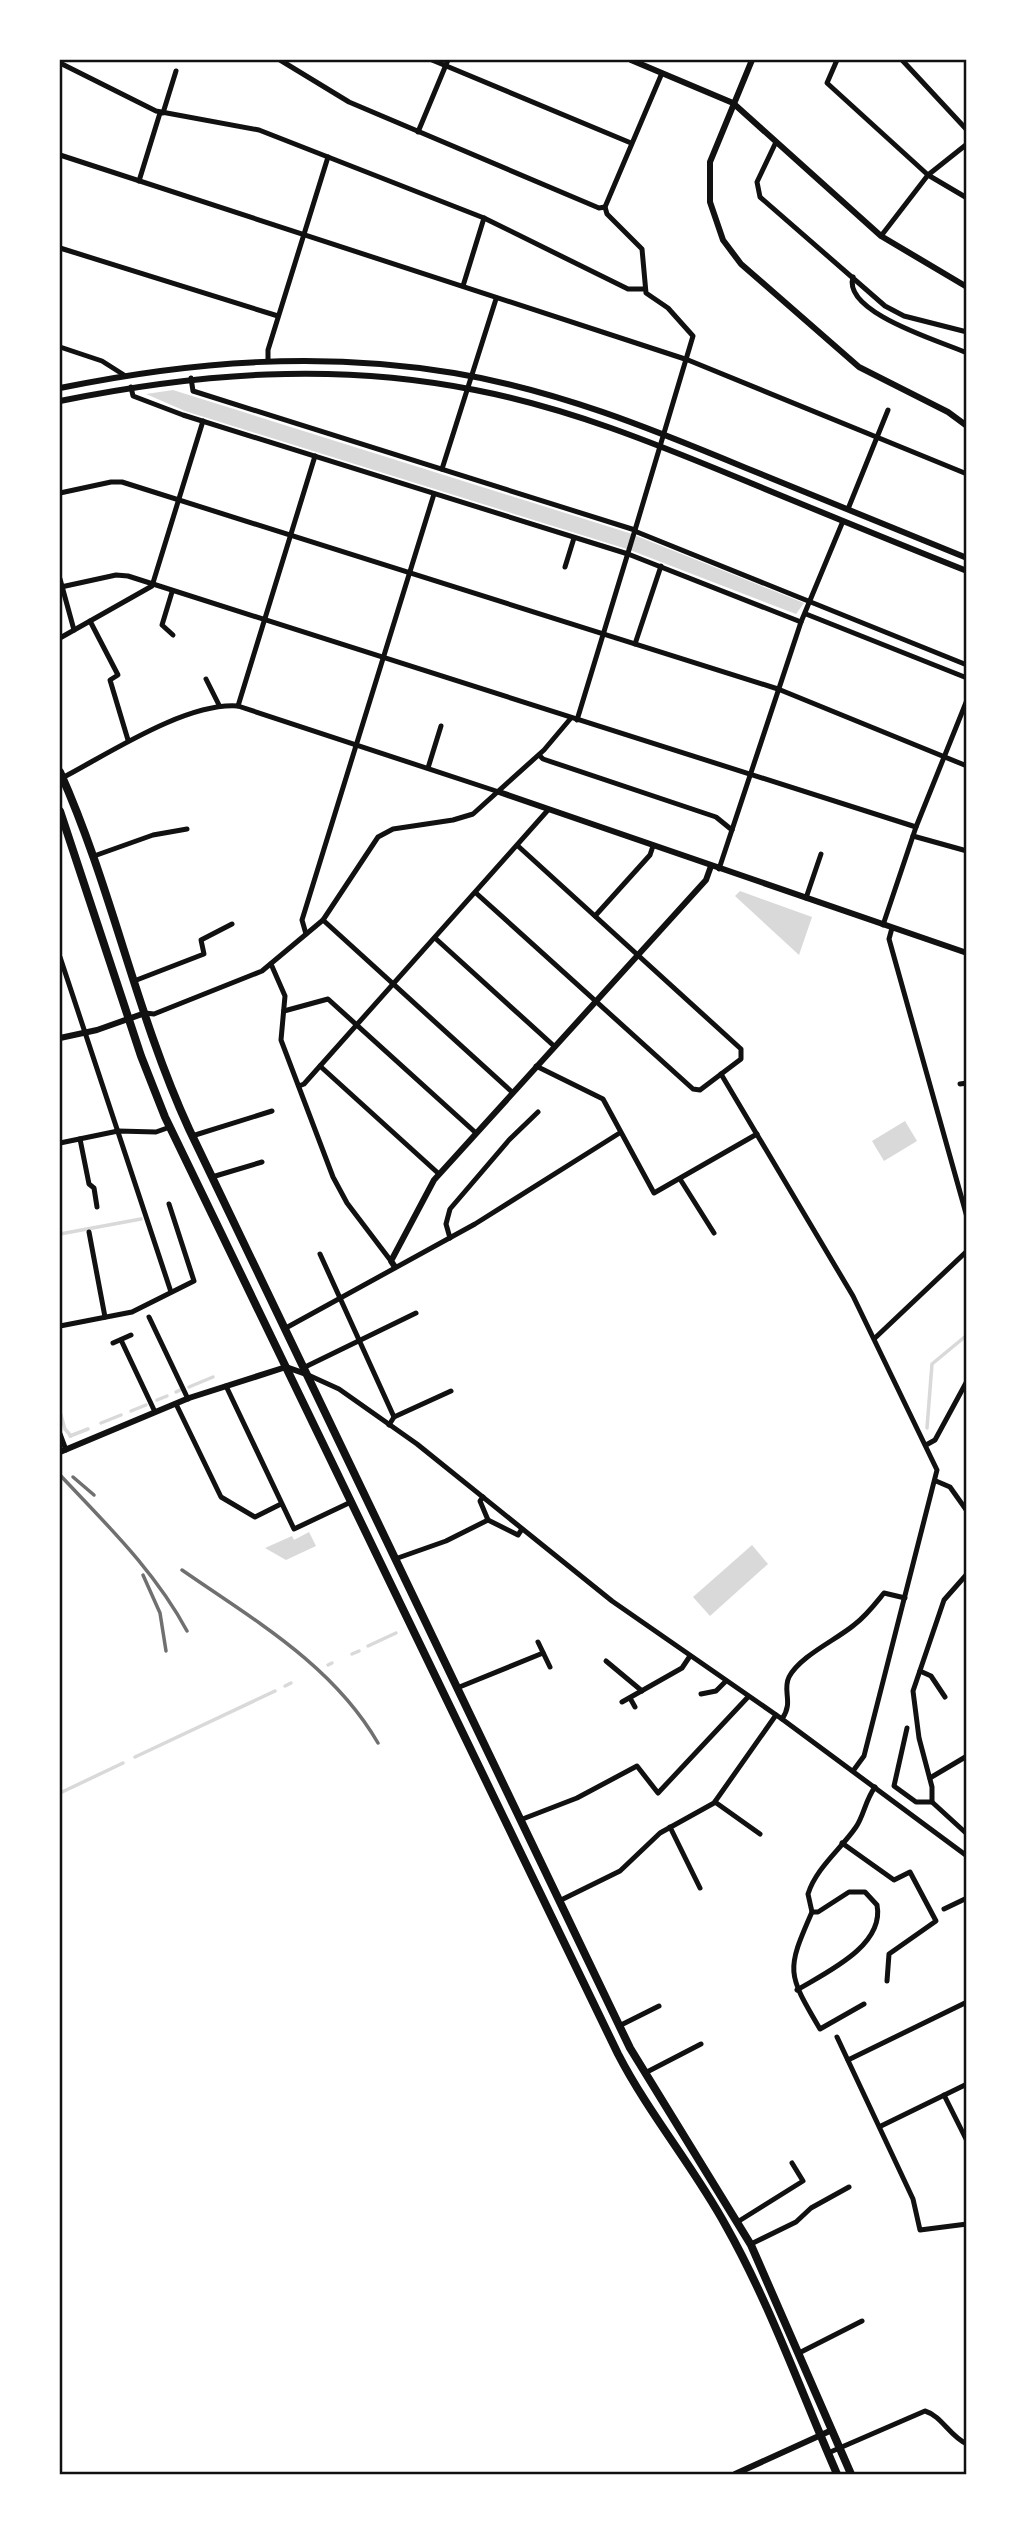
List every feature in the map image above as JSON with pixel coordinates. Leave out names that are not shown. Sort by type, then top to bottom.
[{"type":"main road","points":[[61,775],[94,856],[163,1070],[192,1136],[619,2026],[644,2074],[751,2244],[851,2474]]},
{"type":"main road","points":[[60,811],[129,1018],[170,1127],[622,2062],[661,2128],[719,2213],[740,2251],[837,2474]]},
{"type":"street","points":[[280,60],[328,91],[418,132],[599,208],[605,207]]},
{"type":"street","points":[[432,60],[447,62],[631,143]]},
{"type":"street","points":[[631,60],[733,103],[881,236],[967,288]]},
{"type":"street","points":[[752,60],[713,153],[708,182],[715,222],[729,248],[749,271],[859,367],[948,412],[967,426]]},
{"type":"street","points":[[837,60],[827,83],[928,175],[967,198]]},
{"type":"street","points":[[902,60],[967,130]]},
{"type":"street","points":[[418,132],[447,62]]},
{"type":"street","points":[[60,63],[162,113],[252,128],[484,218],[575,260],[602,278],[628,289],[644,289],[692,333],[694,339],[636,532],[574,719],[481,808],[463,818],[401,827],[378,837],[323,920],[271,964],[238,983],[210,990],[154,1014],[145,1013],[85,1033],[60,1038]]},
{"type":"street","points":[[139,181],[176,71]]},
{"type":"street","points":[[644,289],[642,250],[609,216],[605,207],[662,72]]},
{"type":"street","points":[[776,142],[757,182],[757,192],[894,312],[967,332]]},
{"type":"street","points":[[881,236],[928,175],[967,144]]},
{"type":"street","points":[[60,155],[688,360],[967,474]]},
{"type":"street","points":[[268,360],[278,316],[328,157]]},
{"type":"street","points":[[463,286],[484,218]]},
{"type":"street","points":[[60,248],[278,316]]},
{"type":"street","points":[[853,277],[855,292],[886,321],[967,353]]},
{"type":"street","points":[[442,469],[496,299]]},
{"type":"street","points":[[60,347],[102,361],[124,375]]},
{"type":"street","points":[[60,388],[190,365],[268,360],[378,363],[472,376],[563,398],[664,434],[967,558]]},
{"type":"street","points":[[60,401],[148,383],[191,378],[322,373],[399,378],[468,388],[560,410],[661,446],[967,571]]},
{"type":"street","points":[[191,378],[193,391],[636,532],[967,665]]},
{"type":"street","points":[[131,386],[133,396],[203,421],[629,553],[801,621]]},
{"type":"street","points":[[848,509],[888,410]]},
{"type":"street","points":[[60,638],[152,586],[203,421]]},
{"type":"street","points":[[238,706],[316,456]]},
{"type":"street","points":[[60,493],[116,481],[778,689],[967,766]]},
{"type":"street","points":[[306,934],[302,930],[302,919],[434,494]]},
{"type":"street","points":[[719,869],[801,621],[843,521]]},
{"type":"street","points":[[565,568],[575,538]]},
{"type":"street","points":[[635,644],[661,566]]},
{"type":"street","points":[[74,630],[60,584],[122,575],[916,827]]},
{"type":"street","points":[[172,592],[162,625],[173,635]]},
{"type":"street","points":[[806,614],[967,678]]},
{"type":"street","points":[[90,621],[118,675],[110,680],[128,740]]},
{"type":"street","points":[[206,679],[219,705]]},
{"type":"street","points":[[883,925],[916,827],[967,700]]},
{"type":"street","points":[[61,775],[128,740],[219,705],[238,706],[499,792],[967,953]]},
{"type":"street","points":[[428,768],[442,726]]},
{"type":"street","points":[[539,755],[543,759],[716,817],[732,830]]},
{"type":"street","points":[[299,1086],[394,984],[548,810]]},
{"type":"street","points":[[94,856],[153,835],[187,829]]},
{"type":"street","points":[[913,836],[967,851]]},
{"type":"street","points":[[476,893],[693,1089],[700,1090],[741,1059],[741,1049],[518,846]]},
{"type":"street","points":[[595,916],[650,855],[653,846]]},
{"type":"street","points":[[806,898],[821,854]]},
{"type":"street","points":[[393,1264],[427,1189],[706,880],[710,866]]},
{"type":"street","points":[[323,920],[512,1092]]},
{"type":"street","points":[[134,981],[204,954],[201,940],[232,924]]},
{"type":"street","points":[[892,928],[889,939],[967,1217]]},
{"type":"street","points":[[435,938],[554,1046]]},
{"type":"street","points":[[60,957],[171,1292]]},
{"type":"street","points":[[271,964],[285,996],[281,1040],[340,1190],[393,1264]]},
{"type":"street","points":[[284,1012],[328,999],[476,1133]]},
{"type":"street","points":[[320,1066],[439,1174]]},
{"type":"street","points":[[536,1066],[542,1072],[603,1099],[654,1194],[757,1134]]},
{"type":"street","points":[[721,1074],[875,1338],[935,1465],[936,1481],[864,1756],[853,1771]]},
{"type":"street","points":[[192,1136],[272,1111]]},
{"type":"street","points":[[450,1238],[446,1224],[450,1209],[509,1140],[538,1112]]},
{"type":"street","points":[[60,1143],[118,1131],[156,1132],[170,1127]]},
{"type":"street","points":[[284,1329],[341,1300],[393,1264],[450,1238],[618,1135]]},
{"type":"street","points":[[80,1139],[89,1184],[94,1188],[97,1207]]},
{"type":"street","points":[[212,1177],[262,1162]]},
{"type":"street","points":[[680,1178],[714,1233]]},
{"type":"street","points":[[60,1326],[132,1312],[194,1281],[169,1204]]},
{"type":"street","points":[[89,1232],[105,1317]]},
{"type":"street","points":[[875,1338],[967,1251]]},
{"type":"street","points":[[320,1254],[394,1417]]},
{"type":"street","points":[[305,1371],[416,1313]]},
{"type":"street","points":[[149,1317],[188,1399]]},
{"type":"street","points":[[155,1328],[164,1324]]},
{"type":"street","points":[[113,1343],[131,1335]]},
{"type":"street","points":[[121,1340],[155,1412]]},
{"type":"street","points":[[60,1434],[63,1451],[155,1412],[226,1386],[286,1367],[305,1371],[339,1388],[612,1601],[779,1717],[967,1856]]},
{"type":"street","points":[[926,1445],[935,1440],[967,1381]]},
{"type":"street","points":[[226,1386],[294,1529],[351,1502]]},
{"type":"street","points":[[389,1425],[394,1417],[451,1391]]},
{"type":"street","points":[[176,1404],[221,1497],[255,1517],[281,1504]]},
{"type":"street","points":[[936,1481],[950,1488],[967,1511]]},
{"type":"street","points":[[482,1497],[480,1501],[488,1520],[517,1535],[523,1529]]},
{"type":"street","points":[[395,1559],[446,1541],[488,1520]]},
{"type":"street","points":[[932,1802],[930,1778],[913,1706],[913,1691],[944,1600],[967,1574]]},
{"type":"street","points":[[559,1901],[620,1871],[670,1828],[715,1802],[779,1717],[788,1709],[788,1680],[792,1673],[820,1647],[861,1619],[884,1593],[905,1598]]},
{"type":"street","points":[[538,1642],[550,1667]]},
{"type":"street","points":[[457,1689],[543,1653]]},
{"type":"street","points":[[622,1702],[682,1668],[690,1656]]},
{"type":"street","points":[[606,1661],[642,1690]]},
{"type":"street","points":[[920,1671],[931,1676],[945,1697]]},
{"type":"street","points":[[701,1694],[716,1691],[726,1681]]},
{"type":"street","points":[[520,1820],[577,1798],[637,1766],[658,1793],[748,1697]]},
{"type":"street","points":[[630,1698],[635,1707]]},
{"type":"street","points":[[907,1728],[894,1786],[916,1802],[932,1802],[967,1834]]},
{"type":"street","points":[[930,1778],[967,1756]]},
{"type":"street","points":[[864,2004],[820,2029],[797,1990],[792,1961],[812,1912],[809,1889],[858,1825],[864,1802],[875,1787]]},
{"type":"street","points":[[715,1802],[760,1834]]},
{"type":"street","points":[[670,1828],[700,1888]]},
{"type":"street","points":[[842,1843],[894,1880],[910,1872],[936,1921],[888,1954],[887,1981]]},
{"type":"street","points":[[797,1990],[841,1963],[866,1941],[878,1911],[870,1895],[854,1890],[818,1912],[812,1912]]},
{"type":"street","points":[[944,1909],[967,1898]]},
{"type":"street","points":[[848,2060],[967,2003]]},
{"type":"street","points":[[619,2026],[659,2006]]},
{"type":"street","points":[[837,2037],[881,2126],[912,2199],[919,2230],[967,2224]]},
{"type":"street","points":[[644,2074],[701,2044]]},
{"type":"street","points":[[881,2126],[967,2084]]},
{"type":"street","points":[[944,2095],[967,2141]]},
{"type":"street","points":[[739,2221],[803,2180],[792,2163]]},
{"type":"street","points":[[751,2244],[796,2222],[811,2208],[849,2187]]},
{"type":"street","points":[[799,2353],[862,2321]]},
{"type":"street","points":[[828,2453],[925,2411],[936,2416],[955,2437],[967,2444]]},
{"type":"street","points":[[735,2474],[832,2430]]},
{"type":"shaded area","points":[[173,390],[629,533],[804,603],[796,614],[630,550],[185,411],[146,394]]},
{"type":"shaded area","points":[[740,891],[812,917],[799,955],[735,896]]},
{"type":"shaded area","points":[[905,1121],[917,1141],[884,1161],[872,1141]]},
{"type":"shaded area","points":[[309,1532],[316,1546],[286,1560],[265,1548],[292,1536],[294,1540]]},
{"type":"shaded area","points":[[752,1545],[768,1564],[710,1616],[693,1597]]},
{"type":"waterway","points":[[60,1234],[141,1219]]},
{"type":"waterway","points":[[927,1428],[932,1364],[967,1335]]},
{"type":"waterway","points":[[189,1387],[213,1377]]},
{"type":"waterway","points":[[176,1392],[180,1390]]},
{"type":"waterway","points":[[157,1400],[167,1396]]},
{"type":"waterway","points":[[131,1411],[146,1405]]},
{"type":"waterway","points":[[60,1412],[65,1429],[71,1436]]},
{"type":"waterway","points":[[101,1423],[121,1415]]},
{"type":"waterway","points":[[70,1436],[88,1429]]},
{"type":"waterway","points":[[368,1646],[396,1633]]},
{"type":"waterway","points":[[352,1654],[359,1651]]},
{"type":"waterway","points":[[328,1665],[332,1663]]},
{"type":"waterway","points":[[285,1686],[291,1683]]},
{"type":"waterway","points":[[135,1757],[275,1691]]},
{"type":"waterway","points":[[60,1793],[123,1763]]},
{"type":"railway","points":[[60,1475],[145,1568],[187,1631]]},
{"type":"railway","points":[[73,1477],[94,1495]]},
{"type":"railway","points":[[182,1570],[264,1626],[315,1667],[360,1715],[378,1743]]},
{"type":"railway","points":[[143,1575],[160,1613],[166,1651]]}]
